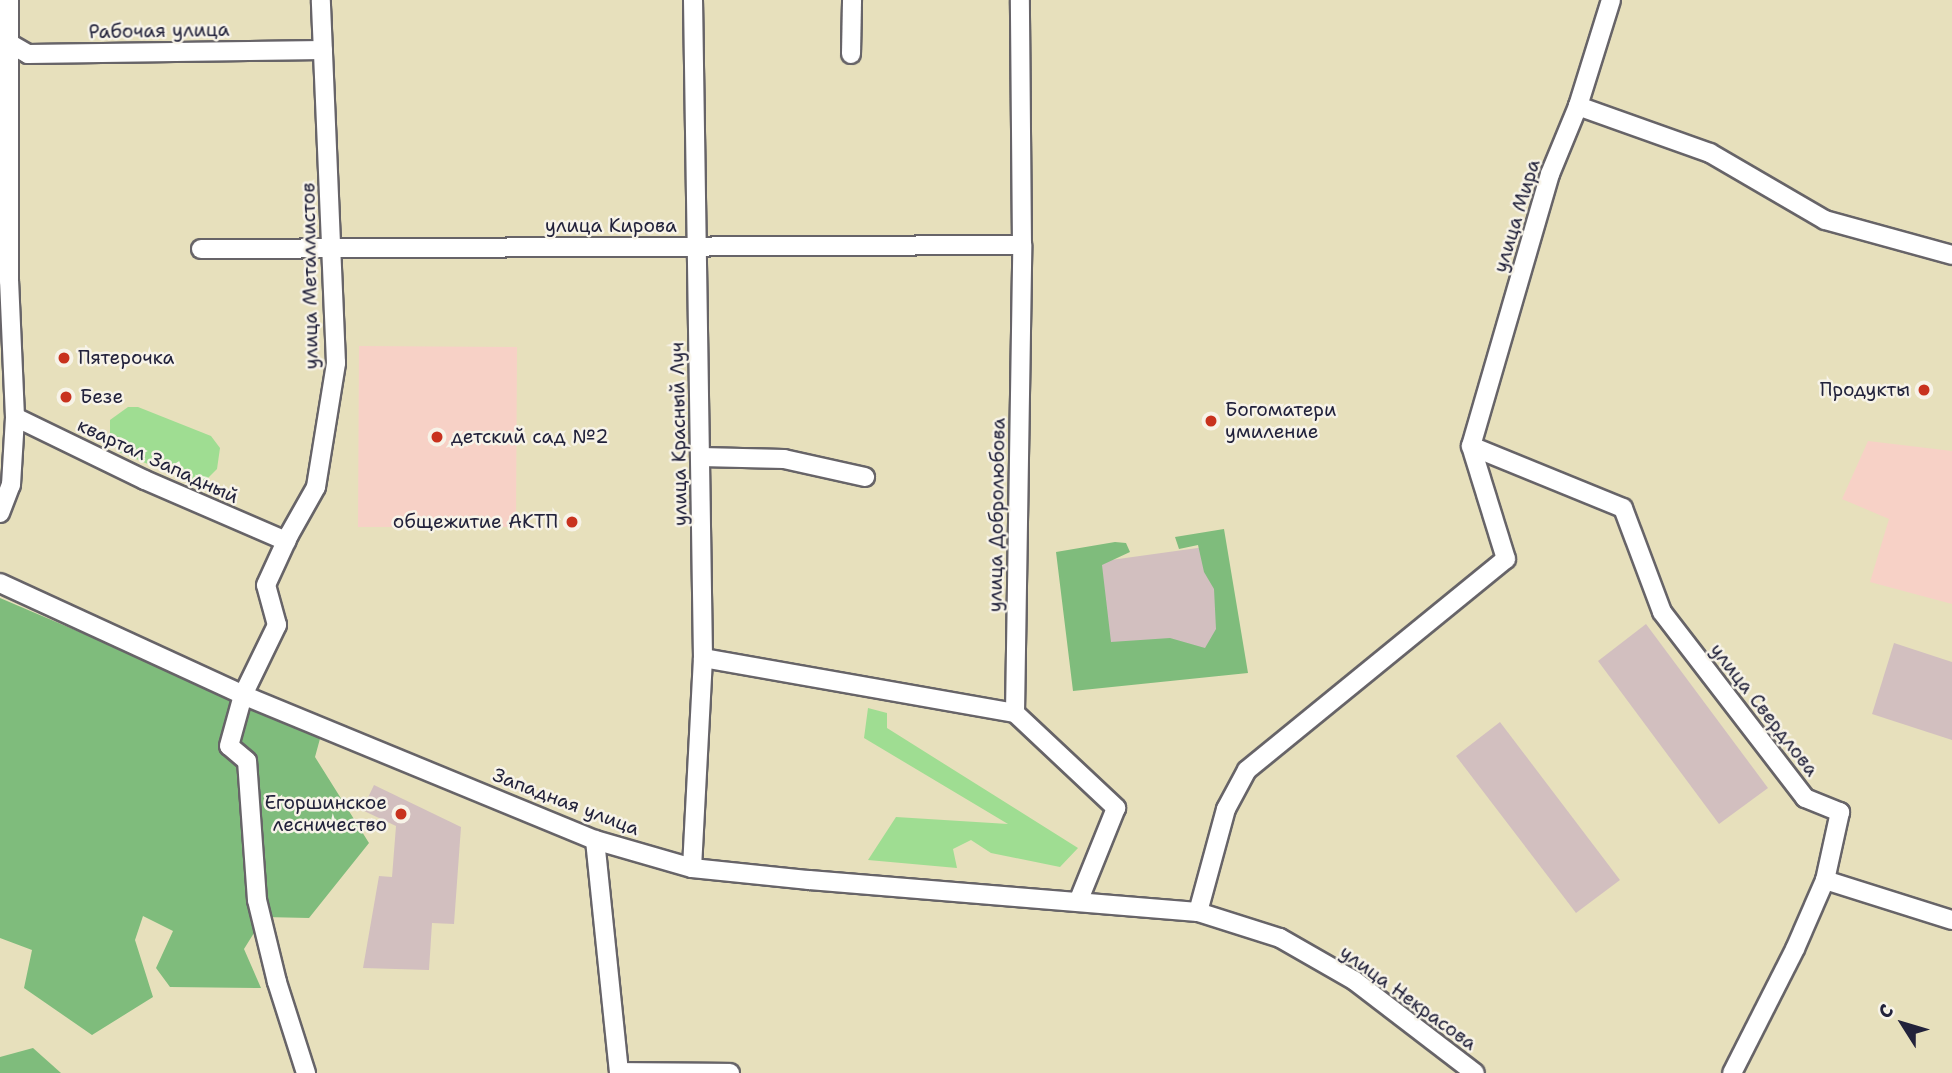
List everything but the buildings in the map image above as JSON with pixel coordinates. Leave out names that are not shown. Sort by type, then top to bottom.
[{"type":"street","points":[[0,513],[11,485],[15,417],[4,280],[5,40],[9,0]]},
{"type":"street","name":"улица Металлистов","points":[[306,1073],[277,982],[257,900],[247,761],[229,746],[243,695],[277,625],[266,585],[286,541],[316,487],[336,363],[321,0]]},
{"type":"street","name":"улица Красный Луч","points":[[692,0],[703,659],[692,868]]},
{"type":"street","points":[[851,54],[852,0]]},
{"type":"street","name":"улица Добролюбова","points":[[1015,713],[1022,245],[1020,0]]},
{"type":"street","name":"улица Мира","points":[[1471,446],[1550,174],[1578,106],[1611,0]]},
{"type":"street","name":"Рабочая улица","points":[[5,40],[28,54],[323,50]]},
{"type":"street","points":[[1578,106],[1710,153],[1825,220],[1952,255]]},
{"type":"street","name":"улица Кирова","points":[[201,249],[1022,245]]},
{"type":"street","name":"квартал Западный","points":[[15,417],[145,480],[286,541]]},
{"type":"street","points":[[1198,912],[1226,809],[1247,770],[1506,559],[1471,446]]},
{"type":"street","name":"улица Свердлова","points":[[1471,446],[1623,508],[1662,612],[1805,798],[1840,812],[1825,880],[1795,949],[1732,1073]]},
{"type":"street","points":[[701,457],[784,459],[865,477]]},
{"type":"street","name":"Западная улица","points":[[0,583],[243,695],[595,840],[692,868],[1198,912]]},
{"type":"street","points":[[703,659],[1015,713],[1116,808],[1078,902]]},
{"type":"street","points":[[595,840],[619,1072],[730,1073]]},
{"type":"street","points":[[1825,880],[1952,920]]},
{"type":"street","name":"улица Некрасова","points":[[1198,912],[1280,939],[1355,981],[1475,1073]]},
{"type":"shaded area","name":"детский сад №2","points":[[359,346],[517,347],[516,527],[358,527]]},
{"type":"shaded area","points":[[1868,441],[1952,451],[1952,604],[1870,582],[1889,519],[1842,499]]},
{"type":"shaded area","points":[[1212,546],[1225,646],[1096,664],[1082,564]]},
{"type":"shaded area","points":[[1646,624],[1768,788],[1719,824],[1598,661]]},
{"type":"shaded area","points":[[1894,643],[1952,662],[1952,740],[1872,714]]},
{"type":"shaded area","points":[[1500,722],[1620,880],[1576,913],[1456,756]]},
{"type":"shaded area","name":"Егоршинское лесничество","points":[[374,785],[461,827],[454,924],[432,923],[429,970],[363,968],[379,876],[392,877],[396,826],[362,810]]},
{"type":"green space","points":[[128,407],[138,407],[211,436],[220,448],[217,469],[204,482],[196,484],[119,452],[110,440],[110,420]]},
{"type":"green space","points":[[1224,529],[1248,673],[1073,691],[1056,552],[1115,542],[1126,543],[1130,552],[1102,565],[1111,642],[1170,638],[1205,648],[1216,629],[1214,589],[1204,572],[1198,545],[1179,549],[1175,537]]},
{"type":"green space","points":[[0,598],[321,735],[315,757],[369,843],[309,918],[264,917],[244,949],[261,988],[170,987],[156,968],[173,931],[143,916],[135,940],[153,997],[92,1035],[24,988],[32,950],[0,938]]},
{"type":"green space","points":[[868,708],[887,713],[887,728],[1078,848],[1060,867],[991,853],[971,840],[953,849],[957,868],[868,860],[896,817],[1008,824],[864,738]]},
{"type":"green space","points":[[33,1048],[61,1073],[0,1073],[0,1057]]},
{"type":"place","name":"Пятерочка","points":[[64,358]]},
{"type":"place","name":"Продукты","points":[[1924,390]]},
{"type":"place","name":"Безе","points":[[66,397]]},
{"type":"place","name":"Богоматери умиление","points":[[1211,421]]},
{"type":"place","name":"детский сад №2","points":[[437,437]]},
{"type":"place","name":"общежитие АКТП","points":[[572,522]]},
{"type":"place","name":"Егоршинское лесничество","points":[[401,814]]}]
